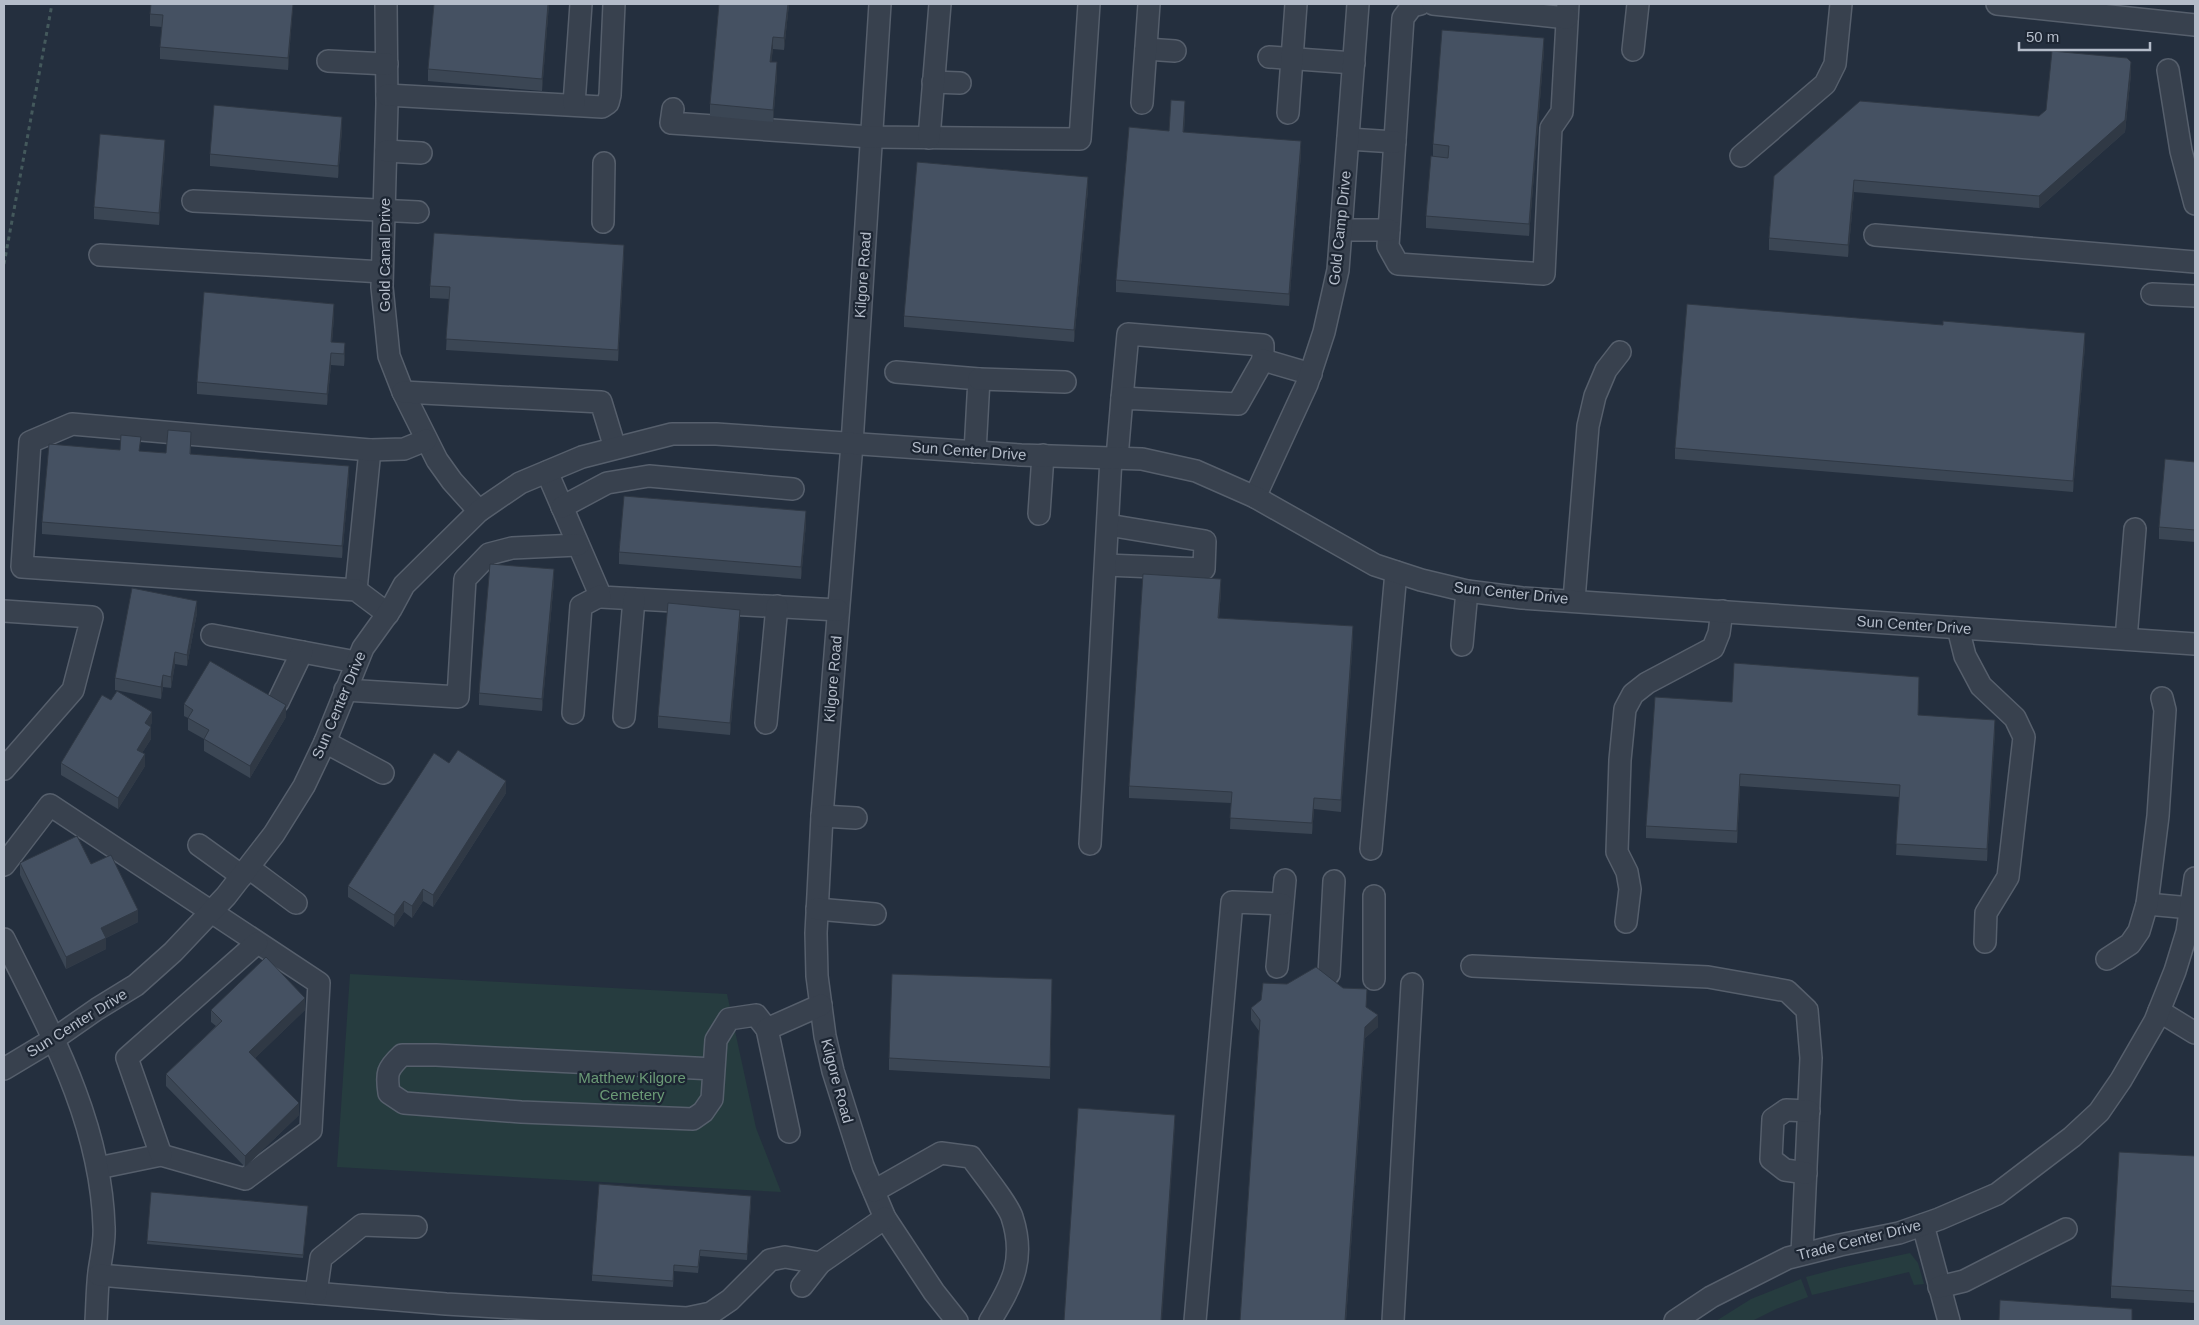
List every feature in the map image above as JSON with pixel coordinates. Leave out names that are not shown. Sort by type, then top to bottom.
[{"type":"street","name":"Gold Canal Drive","points":[[386,4],[387,95],[382,272],[383,308],[389,356],[403,392],[426,440],[452,481],[478,511]]},
{"type":"street","points":[[574,104],[581,4]]},
{"type":"street","points":[[387,95],[602,107],[608,103],[614,4]]},
{"type":"street","name":"Kilgore Road","points":[[880,4],[852,444],[822,816],[818,909],[818,976],[821,1005],[833,1071],[848,1123],[874,1191],[885,1218],[934,1292],[957,1321]]},
{"type":"street","points":[[928,138],[933,82],[947,31],[937,4]]},
{"type":"street","points":[[673,109],[671,123],[815,125],[871,137],[1080,139],[1078,91],[1082,38],[1089,4]]},
{"type":"street","points":[[1142,103],[1149,4]]},
{"type":"street","points":[[1288,113],[1296,4]]},
{"type":"street","name":"Gold Camp Drive","points":[[1255,497],[1297,408],[1310,374],[1324,332],[1338,270],[1358,4]]},
{"type":"street","points":[[1420,4],[1412,6],[1403,18],[1388,246],[1398,264],[1544,274],[1552,128],[1562,112],[1567,11],[1433,4]]},
{"type":"street","points":[[1633,50],[1638,4]]},
{"type":"street","points":[[1741,156],[1824,84],[1835,64],[1840,4]]},
{"type":"street","points":[[1997,4],[2195,25]]},
{"type":"street","points":[[1146,49],[1175,51]]},
{"type":"street","points":[[1269,57],[1354,63]]},
{"type":"street","points":[[328,61],[387,64]]},
{"type":"street","points":[[2168,70],[2188,149],[2195,204]]},
{"type":"street","points":[[933,82],[960,83]]},
{"type":"street","points":[[1348,139],[1395,142]]},
{"type":"street","points":[[386,151],[421,153]]},
{"type":"street","points":[[603,222],[604,164]]},
{"type":"street","points":[[193,201],[418,212]]},
{"type":"street","points":[[1341,230],[1389,230]]},
{"type":"street","points":[[1875,235],[2195,262]]},
{"type":"street","points":[[100,255],[382,272]]},
{"type":"street","points":[[2152,294],[2195,296]]},
{"type":"street","points":[[1090,844],[1108,525],[1128,334],[1263,345],[1263,360],[1238,404],[1122,398]]},
{"type":"street","points":[[1574,600],[1588,426],[1598,387],[1606,370],[1620,352]]},
{"type":"street","points":[[1263,360],[1310,374]]},
{"type":"street","points":[[896,372],[979,379],[1065,382]]},
{"type":"street","points":[[975,452],[979,379]]},
{"type":"street","points":[[403,392],[601,402],[615,448]]},
{"type":"street","points":[[388,614],[356,590],[22,568],[30,442],[72,424],[370,450],[404,448],[426,440]]},
{"type":"street","name":"Sun Center Drive","points":[[4,1068],[54,1039],[136,985],[173,952],[246,872],[274,834],[304,786],[325,742],[344,690],[363,648],[388,614],[404,585],[478,511],[520,483],[582,457],[672,434],[716,434],[1043,456],[1142,459],[1196,471],[1255,497],[1375,565],[1467,591],[1522,598],[1574,600],[2195,644]]},
{"type":"street","points":[[356,590],[370,450]]},
{"type":"street","points":[[1039,514],[1043,456]]},
{"type":"street","points":[[547,472],[600,596]]},
{"type":"street","points":[[562,507],[607,483],[649,476],[794,489]]},
{"type":"street","points":[[1106,565],[1204,570],[1205,541],[1108,525]]},
{"type":"street","points":[[2126,640],[2135,529]]},
{"type":"street","points":[[344,690],[458,697],[465,579],[489,554],[512,548],[578,545]]},
{"type":"street","points":[[1371,849],[1396,572]]},
{"type":"street","points":[[1462,645],[1467,591]]},
{"type":"street","points":[[573,713],[581,606],[600,596],[838,610]]},
{"type":"street","points":[[624,717],[634,599]]},
{"type":"street","points":[[766,723],[777,606]]},
{"type":"street","points":[[4,611],[92,617],[74,690],[4,770]]},
{"type":"street","points":[[1626,922],[1630,889],[1627,872],[1616,852],[1620,760],[1625,709],[1633,694],[1647,683],[1713,648],[1719,633],[1722,611]]},
{"type":"street","points":[[1958,628],[1965,656],[1981,686],[2015,718],[2024,737],[2008,877],[1986,913],[1985,942]]},
{"type":"street","points":[[212,634],[356,662]]},
{"type":"street","points":[[278,702],[302,652]]},
{"type":"street","points":[[2107,959],[2130,944],[2140,931],[2147,904],[2159,800],[2166,710],[2162,698]]},
{"type":"street","points":[[325,742],[383,773]]},
{"type":"street","points":[[4,865],[50,806],[319,983],[311,1130],[245,1179],[161,1155],[98,1168]]},
{"type":"street","points":[[822,816],[856,818]]},
{"type":"street","points":[[200,845],[296,903]]},
{"type":"street","name":"Trade Center Drive","points":[[1675,1321],[1711,1297],[1788,1258],[1840,1244],[1899,1233],[1997,1194],[2072,1137],[2099,1112],[2121,1080],[2159,1011],[2175,971],[2187,932],[2195,878]]},
{"type":"street","points":[[1277,968],[1285,880]]},
{"type":"street","points":[[1330,974],[1334,880]]},
{"type":"street","points":[[1374,896],[1374,979]]},
{"type":"street","points":[[1195,1321],[1232,902],[1282,904]]},
{"type":"street","points":[[2147,904],[2191,908]]},
{"type":"street","points":[[818,909],[874,914]]},
{"type":"street","points":[[4,939],[54,1039],[86,1119],[98,1168],[105,1228],[98,1275],[96,1321]]},
{"type":"street","points":[[161,1155],[127,1058],[257,943]]},
{"type":"street","points":[[1472,966],[1708,977],[1787,991],[1807,1010],[1812,1058],[1802,1254]]},
{"type":"street","points":[[1393,1321],[1412,984]]},
{"type":"street","points":[[767,1029],[821,1005]]},
{"type":"street","points":[[2159,1011],[2195,1033]]},
{"type":"street","points":[[714,1069],[436,1055],[402,1055],[389,1067],[386,1078],[389,1093],[404,1103],[521,1112],[693,1119],[703,1112],[712,1099],[716,1040],[729,1019],[756,1015],[767,1029],[788,1132]]},
{"type":"street","points":[[1806,1173],[1785,1170],[1770,1160],[1773,1118],[1786,1110],[1809,1111]]},
{"type":"street","points":[[874,1191],[941,1153],[971,1157],[1012,1216],[1018,1255],[1010,1290],[990,1321]]},
{"type":"street","points":[[802,1286],[820,1263],[885,1218]]},
{"type":"street","points":[[1923,1225],[1949,1321]]},
{"type":"street","points":[[316,1294],[321,1258],[362,1226],[416,1227]]},
{"type":"street","points":[[1940,1288],[1964,1281],[2066,1228]]},
{"type":"street","points":[[98,1275],[452,1305],[686,1318],[711,1313],[730,1300],[770,1260],[785,1257],[820,1263]]},
{"type":"path","points":[[4,264],[52,4]]},
{"type":"green space","name":"Matthew Kilgore Cemetery","points":[[350,974],[727,994],[756,1128],[781,1192],[337,1167]]},
{"type":"green space","points":[[1910,1253],[1918,1263],[1924,1284],[1914,1285],[1909,1272],[1812,1295],[1806,1277],[1840,1268]]},
{"type":"green space","points":[[1801,1279],[1808,1297],[1776,1309],[1752,1321],[1716,1321],[1751,1299]]},
{"type":"building","points":[[151,4],[293,4],[288,58],[160,47],[163,15],[150,14]]},
{"type":"building","points":[[434,4],[548,4],[542,79],[428,69]]},
{"type":"building","points":[[719,4],[788,4],[784,38],[773,37],[770,62],[777,62],[773,110],[710,104]]},
{"type":"building","points":[[1442,30],[1544,38],[1529,224],[1426,216],[1431,156],[1448,158],[1449,146],[1433,144]]},
{"type":"building","points":[[2052,51],[2127,58],[2131,62],[2125,120],[2039,196],[1854,180],[1848,245],[1769,238],[1774,176],[1860,101],[2039,116],[2046,110]]},
{"type":"building","points":[[1171,100],[1185,101],[1183,132],[1301,141],[1289,294],[1116,280],[1129,127],[1169,131]]},
{"type":"building","points":[[214,105],[342,117],[338,166],[210,154]]},
{"type":"building","points":[[100,134],[165,140],[159,213],[94,207]]},
{"type":"building","points":[[917,162],[1088,177],[1074,330],[904,316]]},
{"type":"building","points":[[434,233],[624,245],[618,350],[446,339],[450,287],[430,286]]},
{"type":"building","points":[[204,292],[334,304],[331,342],[345,343],[344,354],[331,353],[327,394],[197,382]]},
{"type":"building","points":[[1687,304],[1943,325],[1943,321],[2085,333],[2073,481],[1675,448]]},
{"type":"building","points":[[168,430],[191,432],[190,454],[349,466],[342,546],[42,522],[49,444],[120,450],[121,435],[141,437],[139,451],[166,453]]},
{"type":"building","points":[[2165,459],[2195,462],[2195,530],[2159,527]]},
{"type":"building","points":[[624,496],[806,511],[801,567],[619,552]]},
{"type":"building","points":[[490,564],[554,569],[542,699],[479,693]]},
{"type":"building","points":[[1143,574],[1221,579],[1218,618],[1353,626],[1341,800],[1314,798],[1312,823],[1230,818],[1232,792],[1129,786]]},
{"type":"building","points":[[132,588],[197,601],[187,655],[175,652],[171,677],[163,675],[161,687],[115,678]]},
{"type":"building","points":[[668,603],[740,610],[730,723],[658,716]]},
{"type":"building","points":[[210,661],[286,705],[250,766],[204,739],[209,730],[188,718],[193,710],[184,704]]},
{"type":"building","points":[[1734,663],[1919,677],[1918,715],[1995,720],[1987,849],[1896,844],[1900,785],[1740,774],[1737,831],[1646,826],[1655,697],[1732,702]]},
{"type":"building","points":[[117,691],[152,712],[145,723],[151,727],[137,750],[145,754],[118,798],[61,763],[102,695],[111,700]]},
{"type":"building","points":[[458,750],[506,781],[433,895],[423,889],[412,906],[404,901],[394,915],[348,886],[434,753],[449,763]]},
{"type":"building","points":[[77,836],[91,864],[111,855],[138,910],[101,928],[106,938],[66,957],[20,863]]},
{"type":"building","points":[[266,957],[305,998],[249,1052],[299,1103],[245,1156],[166,1074],[222,1021],[211,1010]]},
{"type":"building","points":[[1316,967],[1343,988],[1367,989],[1366,1007],[1378,1015],[1365,1027],[1345,1321],[1240,1321],[1260,1020],[1251,1008],[1261,1000],[1263,983],[1287,984]]},
{"type":"building","points":[[892,974],[1052,979],[1050,1067],[889,1058]]},
{"type":"building","points":[[1078,1108],[1175,1115],[1161,1321],[1064,1321]]},
{"type":"building","points":[[2119,1152],[2195,1156],[2195,1291],[2111,1286]]},
{"type":"building","points":[[599,1184],[751,1196],[747,1254],[700,1250],[698,1267],[674,1265],[673,1281],[592,1275]]},
{"type":"building","points":[[151,1192],[308,1206],[303,1255],[147,1241]]},
{"type":"building","points":[[2000,1300],[2132,1309],[2132,1321],[1999,1321]]}]
